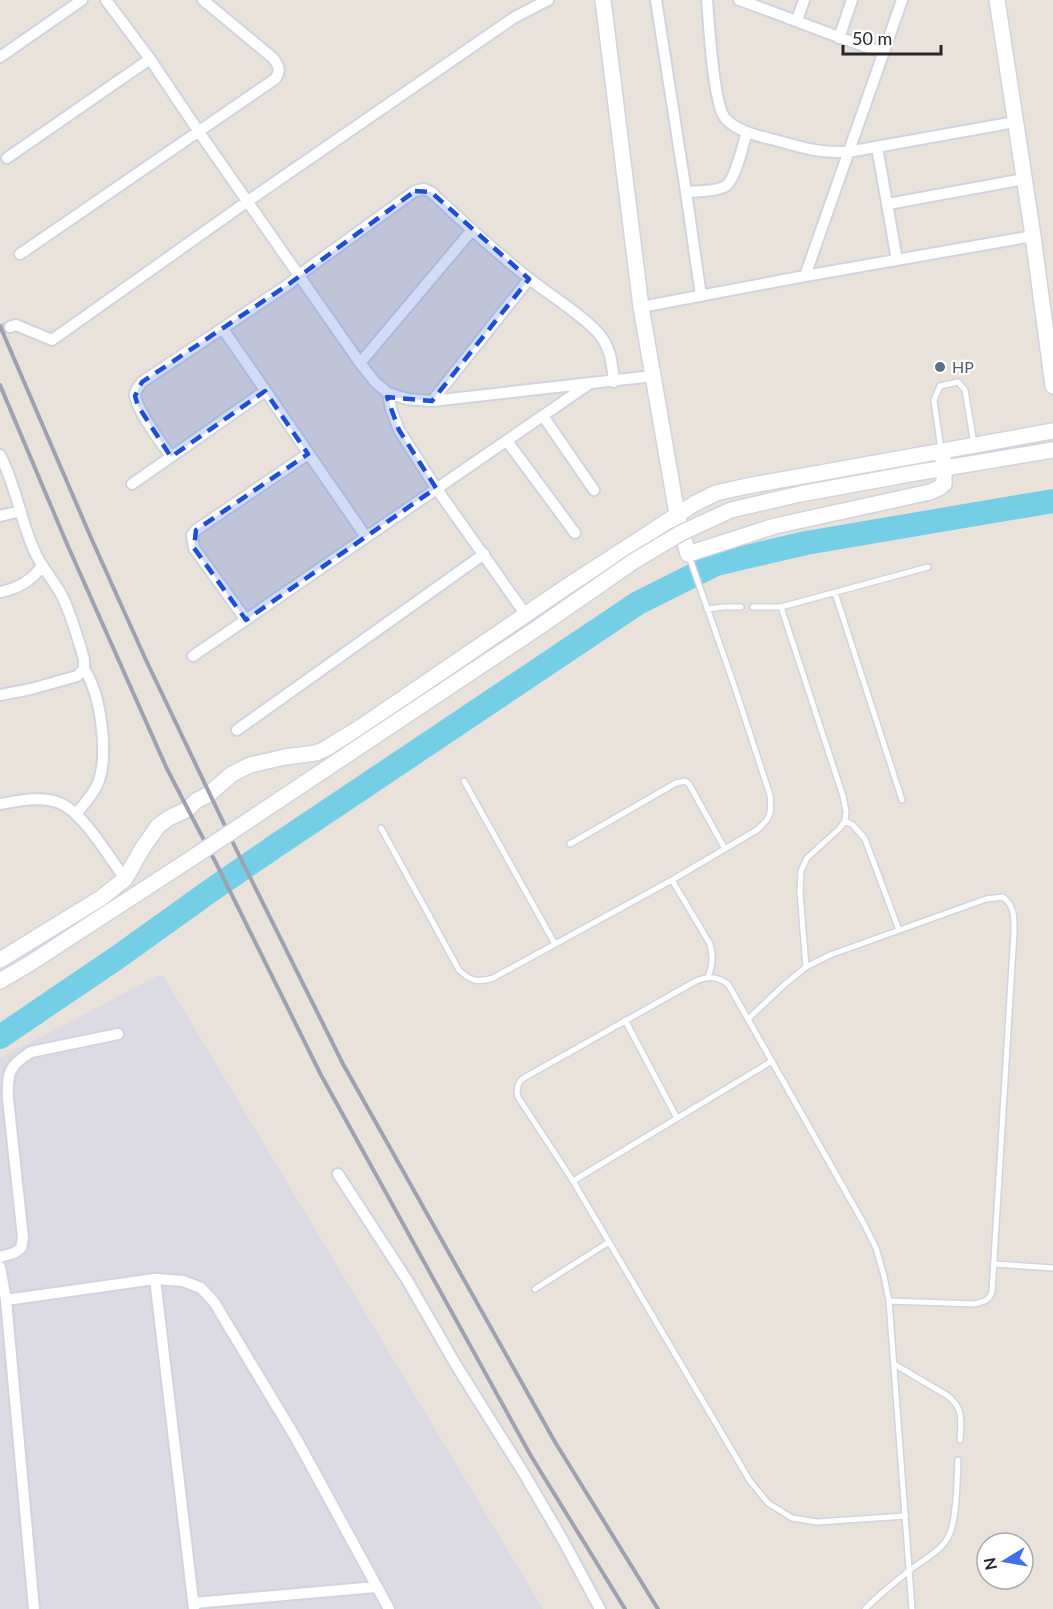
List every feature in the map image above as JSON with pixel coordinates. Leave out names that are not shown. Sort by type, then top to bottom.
[{"type":"street","points":[[0,57],[82,0]]},
{"type":"street","points":[[106,0],[150,59],[360,363],[375,382],[388,393],[407,399],[432,401],[653,376]]},
{"type":"street","points":[[20,254],[275,80],[279,73],[279,65],[273,58],[203,0]]},
{"type":"street","points":[[10,327],[16,325],[52,340],[248,201],[515,17],[548,0]]},
{"type":"street","points":[[603,0],[641,307],[677,514],[690,560],[775,526],[930,492],[944,484],[942,452]]},
{"type":"street","points":[[656,0],[701,296]]},
{"type":"street","points":[[707,0],[716,93],[724,117],[739,129],[828,153],[848,152],[1015,122]]},
{"type":"street","points":[[739,0],[884,54]]},
{"type":"street","points":[[797,20],[804,0]]},
{"type":"street","points":[[839,38],[852,0]]},
{"type":"street","points":[[805,276],[902,0]]},
{"type":"street","points":[[997,0],[1053,386]]},
{"type":"street","points":[[7,158],[150,59]]},
{"type":"street","points":[[686,192],[723,188],[729,184],[734,176],[747,132]]},
{"type":"street","points":[[877,147],[897,260]]},
{"type":"street","points":[[888,204],[1024,179]]},
{"type":"street","points":[[171,457],[138,406],[135,396],[142,382],[289,284],[299,274],[415,191],[424,189],[431,192],[529,279],[599,333],[611,357],[614,382]]},
{"type":"street","points":[[360,363],[472,230]]},
{"type":"street","points":[[641,307],[1033,236]]},
{"type":"street","points":[[432,401],[529,279]]},
{"type":"street","points":[[223,329],[366,537]]},
{"type":"street","points":[[193,656],[589,384]]},
{"type":"street","points":[[132,484],[265,391]]},
{"type":"street","points":[[388,393],[399,430],[436,488],[526,615]]},
{"type":"street","points":[[543,416],[594,490]]},
{"type":"street","points":[[0,960],[101,898],[125,879],[158,826],[209,794],[232,774],[250,765],[316,753],[325,749],[694,504],[716,493],[747,486],[1053,432]]},
{"type":"street","points":[[507,441],[575,533]]},
{"type":"street","points":[[0,981],[30,964],[192,858],[634,561],[681,533],[731,510],[800,494],[915,472],[1053,450]]},
{"type":"street","points":[[246,620],[194,549],[192,535],[196,530],[308,454]]},
{"type":"street","points":[[0,455],[15,490],[34,551],[63,598],[84,659],[84,669],[93,686],[100,711],[101,774],[97,786],[76,814]]},
{"type":"street","points":[[0,516],[21,512]]},
{"type":"street","points":[[237,730],[484,554]]},
{"type":"street","points":[[0,592],[29,580],[42,566]]},
{"type":"street","points":[[0,695],[77,676],[84,669]]},
{"type":"street","points":[[0,804],[43,799],[55,801],[70,808],[125,879]]},
{"type":"street","points":[[0,1257],[14,1253],[21,1248],[23,1238],[8,1099],[7,1081],[11,1068],[19,1059],[31,1052],[117,1034]]},
{"type":"street","points":[[338,1174],[407,1280],[456,1365],[523,1472],[600,1609]]},
{"type":"street","points":[[0,1267],[6,1299],[34,1609]]},
{"type":"street","points":[[6,1299],[155,1278],[183,1281],[201,1288],[214,1302],[297,1440],[389,1609]]},
{"type":"street","points":[[155,1278],[194,1606],[376,1587]]},
{"type":"lane","points":[[942,452],[934,400],[940,386],[958,382],[965,390],[974,447]]},
{"type":"lane","points":[[381,828],[459,970],[469,979],[481,981],[493,978],[672,880],[757,830],[766,822],[772,810],[770,795],[690,560]]},
{"type":"lane","points":[[753,607],[781,607],[928,567]]},
{"type":"lane","points":[[835,593],[902,800]]},
{"type":"lane","points":[[707,609],[724,606],[741,607]]},
{"type":"lane","points":[[781,607],[846,811],[845,821],[839,830],[818,846],[807,858],[801,871],[800,892],[806,967]]},
{"type":"lane","points":[[464,781],[555,944]]},
{"type":"lane","points":[[570,844],[676,783],[685,781],[689,784],[725,849]]},
{"type":"lane","points":[[845,821],[853,825],[865,839],[899,930]]},
{"type":"lane","points":[[672,880],[710,944],[713,965],[708,977]]},
{"type":"lane","points":[[748,1019],[806,967],[830,956],[986,899],[1003,897],[1009,902],[1013,913],[1014,944],[992,1292],[990,1298],[974,1304],[889,1301]]},
{"type":"lane","points":[[906,1516],[817,1522],[792,1518],[768,1503],[750,1481],[573,1181],[518,1097],[516,1091],[522,1079],[696,981],[718,977],[728,984],[876,1248],[884,1275],[889,1301],[906,1516],[912,1609]]},
{"type":"lane","points":[[625,1020],[678,1118]]},
{"type":"lane","points":[[573,1181],[772,1061]]},
{"type":"lane","points":[[535,1289],[609,1242]]},
{"type":"lane","points":[[995,1264],[1053,1268]]},
{"type":"lane","points":[[894,1364],[954,1401],[960,1413],[960,1440]]},
{"type":"lane","points":[[865,1609],[910,1570],[938,1550],[950,1533],[954,1520],[958,1460]]},
{"type":"highlighted area","points":[[415,191],[431,192],[529,279],[432,401],[387,397],[399,430],[436,488],[246,620],[194,548],[196,530],[308,454],[265,391],[171,457],[138,406],[135,396],[142,382],[289,284]]},
{"type":"shaded area","points":[[162,974],[543,1609],[0,1609],[0,1058]]},
{"type":"waterway","points":[[0,1037],[274,847],[638,603],[716,564],[806,543],[1053,501]]},
{"type":"tunnel","points":[[0,329],[10,327]]},
{"type":"railway","points":[[0,326],[145,658],[236,849],[343,1064],[555,1442],[658,1609]]},
{"type":"railway","points":[[0,385],[67,544],[167,769],[321,1075],[531,1456],[625,1609]]},
{"type":"place","name":"HP","points":[[940,367]]}]
